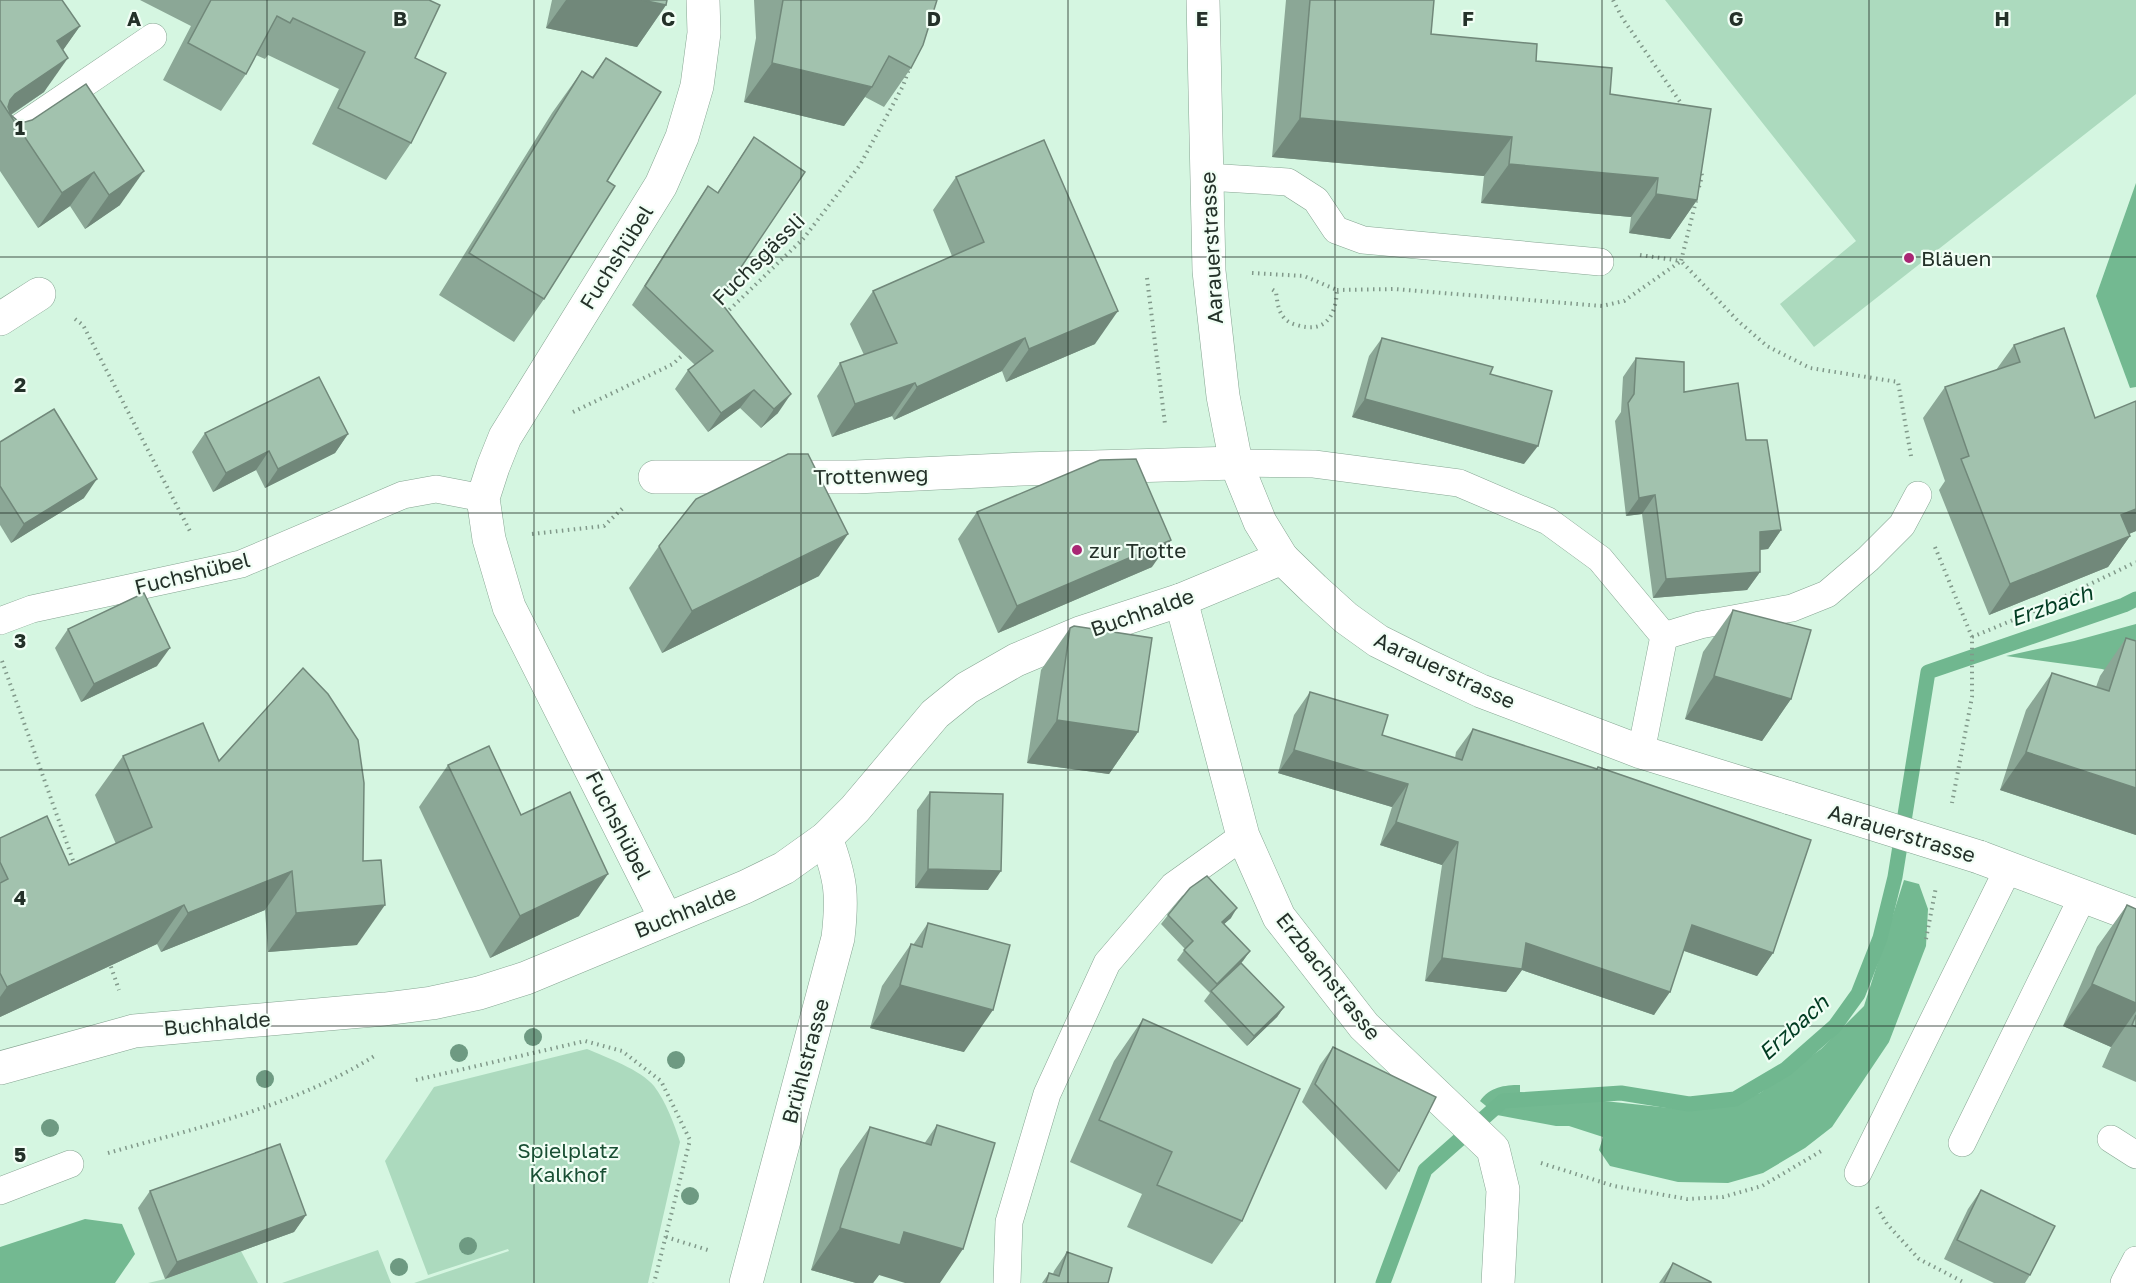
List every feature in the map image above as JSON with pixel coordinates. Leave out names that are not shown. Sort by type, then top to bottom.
[{"type":"street","name":"Fuchshübel","points":[[666,919],[509,607],[489,539],[483,498],[505,437],[661,185],[682,137],[697,86],[704,33],[703,0]]},
{"type":"street","name":"Aarauerstrasse","points":[[1203,0],[1209,271],[1223,396],[1236,464],[1260,522],[1282,558],[1314,590],[1346,618],[1378,640],[1481,691],[1641,752],[1994,862],[2136,916]]},
{"type":"street","points":[[0,319],[39,294]]},
{"type":"street","name":"Trottenweg","points":[[655,477],[856,477],[1170,464],[1236,464]]},
{"type":"street","name":"Buchhalde","points":[[0,1068],[134,1031],[432,1003],[479,993],[526,978],[745,887],[784,867],[826,838],[855,809],[935,714],[967,688],[1016,660],[1058,642],[1181,600],[1282,558]]},
{"type":"street","name":"Erzbachstrasse","points":[[1181,600],[1243,836],[1279,917],[1364,1026],[1493,1149]]},
{"type":"street","name":"Brühlstrasse","points":[[746,1283],[838,938],[841,887],[826,838]]},
{"type":"street","points":[[1493,1149],[1503,1190],[1498,1283]]},
{"type":"lane","points":[[0,141],[153,37]]},
{"type":"lane","points":[[1207,177],[1288,182],[1316,200],[1336,230],[1364,240],[1600,262]]},
{"type":"lane","points":[[1236,464],[1314,464],[1460,483],[1548,521],[1600,560],[1664,636]]},
{"type":"lane","name":"Fuchshübel","points":[[0,621],[32,609],[241,564],[403,495],[436,489],[483,498]]},
{"type":"lane","points":[[1664,636],[1700,625],[1792,608],[1827,594],[1868,559],[1902,525],[1918,495]]},
{"type":"lane","points":[[1641,752],[1664,636]]},
{"type":"lane","points":[[1007,1283],[1010,1222],[1047,1094],[1107,963],[1173,886],[1243,836]]},
{"type":"lane","points":[[1858,1173],[1994,862]]},
{"type":"lane","points":[[1962,1143],[2083,896]]},
{"type":"lane","points":[[2111,1139],[2136,1155]]},
{"type":"lane","points":[[0,1191],[70,1164]]},
{"type":"lane","points":[[2124,1283],[2136,1260]]},
{"type":"path","points":[[1612,0],[1684,105],[1687,115]]},
{"type":"path","name":"Fuchsgässli","points":[[722,317],[803,239],[860,165],[903,86],[910,64]]},
{"type":"path","points":[[1209,271],[1304,276],[1337,290],[1394,289],[1602,306],[1624,301],[1681,261],[1702,176],[1699,166]]},
{"type":"path","points":[[1600,262],[1625,252],[1681,261],[1738,321],[1767,346],[1810,368],[1898,382],[1918,495],[1927,528],[1972,637],[1972,697],[1951,808]]},
{"type":"path","points":[[1147,278],[1170,464]]},
{"type":"path","points":[[1270,288],[1276,292],[1282,317],[1291,324],[1309,329],[1324,324],[1331,317],[1336,307],[1337,290]]},
{"type":"path","points":[[39,294],[83,325],[211,571]]},
{"type":"path","points":[[565,416],[673,364],[689,349]]},
{"type":"path","points":[[489,539],[604,526],[655,477]]},
{"type":"path","points":[[1972,637],[2030,613],[2136,562]]},
{"type":"path","points":[[0,655],[79,876]]},
{"type":"path","points":[[1934,898],[1936,886]]},
{"type":"path","points":[[106,953],[134,1031]]},
{"type":"path","points":[[70,1164],[278,1104],[324,1084],[378,1054],[392,1041],[409,1005]]},
{"type":"path","points":[[416,1080],[585,1041],[622,1051],[661,1081],[690,1140],[654,1283]]},
{"type":"path","points":[[1493,1149],[1614,1186],[1688,1199],[1723,1197],[1762,1186],[1826,1148]]},
{"type":"path","points":[[1858,1173],[1887,1224],[1919,1259],[1965,1283]]},
{"type":"path","points":[[666,1237],[720,1253]]},
{"type":"green space","name":"Bläuen","points":[[1665,0],[2136,0],[2136,94],[1814,347],[1780,304],[1856,241]]},
{"type":"green space","points":[[2136,183],[2136,387],[2130,388],[2096,296]]},
{"type":"green space","points":[[2136,624],[2136,680],[2102,669],[2006,656],[2074,641]]},
{"type":"green space","points":[[1904,880],[1919,884],[1928,909],[1926,946],[1889,1042],[1832,1127],[1805,1148],[1763,1173],[1728,1183],[1678,1182],[1610,1166],[1599,1150],[1603,1137],[1569,1126],[1556,1126],[1497,1115],[1480,1101],[1488,1093],[1498,1088],[1520,1085],[1520,1092],[1689,1110],[1725,1106],[1760,1093],[1821,1049],[1864,1006]]},
{"type":"green space","name":"Spielplatz Kalkhof","points":[[587,1049],[623,1064],[654,1086],[666,1106],[680,1142],[648,1283],[414,1283],[509,1251],[508,1249],[428,1275],[385,1161],[434,1087]]},
{"type":"green space","points":[[85,1219],[122,1224],[135,1254],[115,1283],[0,1283],[0,1247]]},
{"type":"green space","points":[[378,1250],[391,1283],[282,1283]]},
{"type":"green space","points":[[241,1251],[258,1283],[148,1283],[165,1279]]},
{"type":"building","points":[[0,0],[62,0],[80,26],[57,41],[68,58],[15,94],[8,107],[11,115],[18,121],[32,120],[86,84],[144,171],[109,195],[94,172],[62,193],[0,100]]},
{"type":"building","points":[[211,0],[429,0],[440,5],[415,58],[446,73],[411,143],[338,108],[365,52],[293,18],[290,23],[277,16],[246,74],[188,43]]},
{"type":"building","points":[[642,0],[667,0],[666,5]]},
{"type":"building","points":[[783,0],[937,0],[923,45],[911,68],[889,56],[872,87],[772,63]]},
{"type":"building","points":[[1310,0],[1434,0],[1431,34],[1537,44],[1536,61],[1612,68],[1610,94],[1711,109],[1697,200],[1656,194],[1658,178],[1509,164],[1512,137],[1300,118]]},
{"type":"building","points":[[606,58],[661,92],[607,181],[615,186],[544,299],[469,253],[582,71],[593,78]]},
{"type":"building","points":[[754,137],[805,172],[719,300],[791,394],[774,409],[754,390],[721,413],[688,370],[713,351],[645,286],[708,186],[718,193]]},
{"type":"building","points":[[1044,140],[1118,311],[1029,349],[1025,338],[917,387],[915,383],[855,404],[840,363],[897,343],[873,291],[984,242],[956,177]]},
{"type":"building","points":[[2064,328],[2095,418],[2136,401],[2136,509],[2121,515],[2130,536],[2010,584],[1961,459],[1969,456],[1945,387],[2020,362],[2014,345]]},
{"type":"building","points":[[1382,338],[1493,367],[1490,374],[1552,391],[1538,446],[1365,399]]},
{"type":"building","points":[[1636,358],[1684,362],[1684,392],[1738,383],[1746,440],[1767,440],[1781,530],[1760,532],[1760,572],[1666,579],[1655,495],[1639,498],[1628,403],[1634,394]]},
{"type":"building","points":[[319,377],[348,434],[278,469],[269,451],[226,473],[205,433]]},
{"type":"building","points":[[54,409],[97,479],[24,524],[0,486],[0,442]]},
{"type":"building","points":[[788,454],[808,454],[848,534],[692,611],[659,546],[696,499]]},
{"type":"building","points":[[1136,459],[1171,540],[1017,606],[977,512],[1100,460]]},
{"type":"building","points":[[144,593],[170,648],[94,684],[68,629]]},
{"type":"building","points":[[1733,610],[1811,630],[1791,699],[1714,676]]},
{"type":"building","points":[[1074,626],[1152,638],[1138,732],[1057,720],[1070,628]]},
{"type":"building","points":[[2126,638],[2136,641],[2136,788],[2026,752],[2052,673],[2109,691]]},
{"type":"building","points":[[303,668],[328,694],[358,740],[364,783],[363,861],[381,860],[385,905],[296,913],[292,871],[188,913],[184,905],[7,987],[0,973],[0,883],[8,879],[0,862],[0,838],[47,816],[69,865],[152,827],[123,756],[203,723],[219,761]]},
{"type":"building","points":[[1310,692],[1388,715],[1382,735],[1462,760],[1473,729],[1597,769],[1598,767],[1811,840],[1773,953],[1692,925],[1670,992],[1526,943],[1522,969],[1442,958],[1458,842],[1396,822],[1408,784],[1294,750]]},
{"type":"building","points":[[489,746],[521,815],[570,792],[608,874],[520,916],[448,765]]},
{"type":"building","points":[[930,792],[1003,794],[1001,871],[928,869]]},
{"type":"building","points":[[1207,876],[1237,908],[1222,922],[1250,951],[1217,984],[1184,950],[1193,941],[1168,915],[1190,888]]},
{"type":"building","points":[[2127,905],[2136,909],[2136,1003],[2092,984]]},
{"type":"building","points":[[928,923],[1010,945],[993,1010],[900,985],[911,944],[922,947]]},
{"type":"building","points":[[1241,963],[1284,1007],[1254,1036],[1211,991]]},
{"type":"building","points":[[2136,1015],[2136,1027],[2132,1025]]},
{"type":"building","points":[[1143,1019],[1300,1089],[1242,1221],[1157,1185],[1172,1152],[1099,1120]]},
{"type":"building","points":[[1333,1047],[1436,1097],[1399,1171],[1315,1084]]},
{"type":"building","points":[[937,1125],[995,1143],[963,1249],[904,1232],[900,1245],[840,1228],[870,1127],[931,1145]]},
{"type":"building","points":[[280,1144],[306,1215],[177,1262],[150,1191]]},
{"type":"building","points":[[1981,1190],[2055,1226],[2030,1275],[1957,1240]]},
{"type":"building","points":[[1067,1252],[1112,1268],[1108,1283],[1046,1283],[1049,1273],[1059,1276]]},
{"type":"building","points":[[1673,1263],[1711,1282],[1711,1283],[1664,1283]]},
{"type":"waterway","name":"Erzbach","points":[[1383,1283],[1425,1170],[1503,1101],[1621,1093],[1689,1104],[1735,1099],[1786,1069],[1835,1026],[1858,994],[1880,938],[1895,877],[1928,672],[2136,599]]},
{"type":"place","name":"Bläuen","points":[[1909,258]]},
{"type":"place","name":"zur Trotte","points":[[1077,550]]}]
